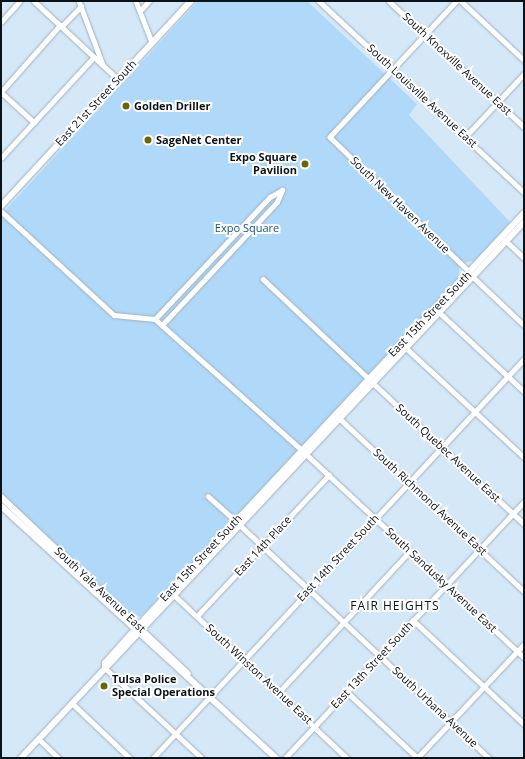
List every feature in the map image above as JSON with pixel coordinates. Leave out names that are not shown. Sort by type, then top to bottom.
[{"type":"main road","name":"East 21st Street South","points":[[1,206],[191,1]]},
{"type":"main road","name":"East 15th Street South","points":[[21,758],[337,416],[438,311],[504,239],[524,214]]},
{"type":"main road","name":"East 15th Street South","points":[[504,239],[524,222]]},
{"type":"main road","name":"East 15th Street South","points":[[337,416],[356,401],[370,381]]},
{"type":"main road","name":"South Yale Avenue East","points":[[1,497],[28,527]]},
{"type":"main road","name":"South Yale Avenue East","points":[[1,506],[28,527],[276,758]]},
{"type":"street","points":[[1,22],[20,1]]},
{"type":"street","points":[[34,1],[118,79]]},
{"type":"street","points":[[136,1],[152,42]]},
{"type":"street","points":[[140,11],[149,1]]},
{"type":"street","name":"South Knoxville Avenue East","points":[[389,1],[524,127]]},
{"type":"street","points":[[393,70],[457,1]]},
{"type":"street","points":[[461,1],[524,60]]},
{"type":"street","name":"South Louisville Avenue East","points":[[321,2],[524,192]]},
{"type":"street","points":[[34,122],[1,92],[80,3],[104,66]]},
{"type":"street","points":[[2,155],[94,57]]},
{"type":"street","name":"South New Haven Avenue","points":[[393,70],[330,137],[524,324]]},
{"type":"street","points":[[465,137],[524,74]]},
{"type":"street","points":[[1,212],[114,315],[156,319],[270,197],[282,190],[277,202],[162,325]]},
{"type":"street","points":[[504,239],[524,258]]},
{"type":"street","name":"South Quebec Avenue East","points":[[263,279],[524,524]]},
{"type":"street","points":[[438,311],[524,391]]},
{"type":"street","name":"South Sandusky Avenue East","points":[[156,319],[304,452],[524,657]]},
{"type":"street","points":[[404,345],[524,457]]},
{"type":"street","name":"East 14th Street South","points":[[152,758],[524,359]]},
{"type":"street","name":"South Richmond Avenue East","points":[[337,416],[524,591]]},
{"type":"street","name":"East 14th Place","points":[[197,616],[329,475]]},
{"type":"street","name":"South Urbana Avenue","points":[[208,496],[489,758]]},
{"type":"street","name":"East 13th Street South","points":[[285,758],[524,502]]},
{"type":"street","points":[[279,692],[410,551]]},
{"type":"street","name":"South Winston Avenue East","points":[[173,593],[347,758]]},
{"type":"street","points":[[413,620],[524,724]]},
{"type":"street","points":[[347,692],[418,758],[524,644]]},
{"type":"street","points":[[105,668],[202,758]]},
{"type":"street","points":[[72,703],[130,758]]},
{"type":"street","points":[[39,739],[60,758]]},
{"type":"green space","name":"Expo Square","points":[[198,1],[307,1],[417,104],[409,115],[510,222],[475,261],[466,262],[459,268],[460,278],[169,588],[141,616],[133,616],[1,493],[1,215]]},
{"type":"place","name":"Golden Driller","points":[[126,106]]},
{"type":"place","name":"SageNet Center","points":[[148,140]]},
{"type":"place","name":"Expo Square Pavilion","points":[[305,164]]},
{"type":"place","name":"Tulsa Police Special Operations","points":[[104,686]]},
{"type":"district","name":"FAIR HEIGHTS","points":[[395,606]]}]
